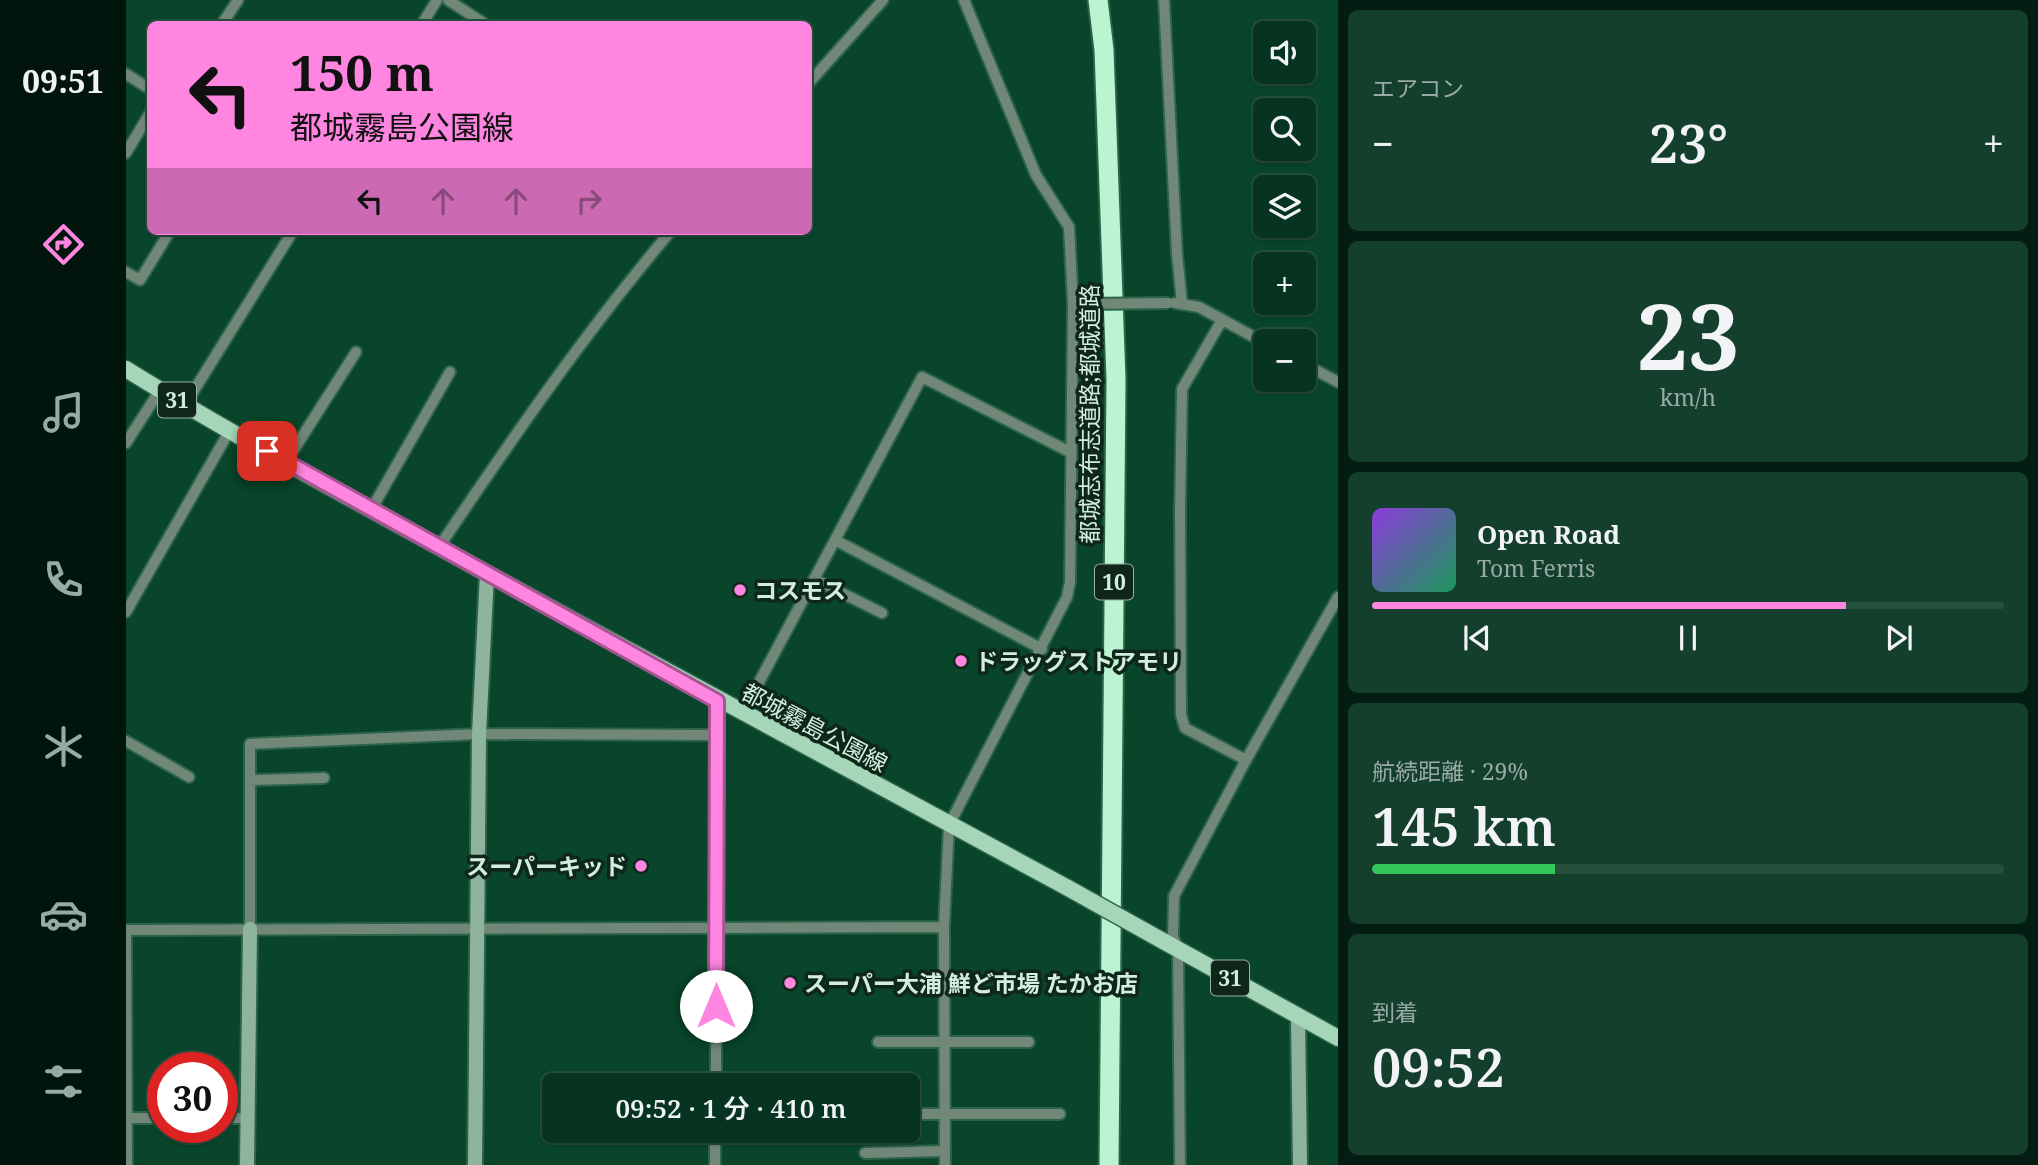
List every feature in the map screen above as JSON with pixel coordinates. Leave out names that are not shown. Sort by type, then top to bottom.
[{"type":"highway","name":"都城志布志道路;都城道路","points":[[1098,0],[1104,50],[1116,379],[1109,1165]]},
{"type":"main road","name":"都城霧島公園線","points":[[126,369],[286,462],[717,701],[1068,888],[1338,1038]]},
{"type":"street","points":[[224,21],[238,0]]},
{"type":"street","points":[[424,21],[438,0]]},
{"type":"street","points":[[447,0],[480,21]]},
{"type":"street","points":[[812,80],[883,0]]},
{"type":"street","points":[[944,1165],[944,927],[948,824],[1068,597],[1070,452],[1079,304],[1069,227],[1036,175],[964,0]]},
{"type":"street","points":[[1164,0],[1182,303]]},
{"type":"street","points":[[126,74],[147,87]]},
{"type":"street","points":[[126,153],[147,118]]},
{"type":"street","points":[[126,272],[140,281],[168,235]]},
{"type":"street","points":[[185,405],[291,235]]},
{"type":"street","points":[[439,547],[531,413],[622,289],[668,235]]},
{"type":"street","points":[[1079,304],[1182,303],[1199,307],[1253,337]]},
{"type":"street","points":[[1222,320],[1182,389],[1181,715],[1185,728],[1246,760]]},
{"type":"street","points":[[286,462],[356,352]]},
{"type":"street","points":[[1316,370],[1338,382]]},
{"type":"street","points":[[371,509],[450,372]]},
{"type":"street","points":[[742,714],[922,377],[1070,452]]},
{"type":"street","points":[[126,443],[160,390]]},
{"type":"street","points":[[126,612],[230,430]]},
{"type":"street","points":[[835,540],[1042,649]]},
{"type":"street","points":[[475,1165],[479,734],[487,573]]},
{"type":"street","points":[[814,579],[882,614]]},
{"type":"street","points":[[1180,1165],[1178,949],[1173,937],[1174,897],[1246,760],[1338,597]]},
{"type":"street","points":[[716,1073],[717,701]]},
{"type":"street","points":[[247,1165],[250,744],[479,734],[716,735]]},
{"type":"street","points":[[126,741],[189,777]]},
{"type":"street","points":[[250,780],[324,778]]},
{"type":"street","points":[[127,1165],[126,930],[944,927]]},
{"type":"street","points":[[1298,1016],[1300,1165]]},
{"type":"street","points":[[878,1042],[1029,1042]]},
{"type":"street","points":[[920,1114],[1060,1114]]},
{"type":"street","points":[[126,1118],[147,1118]]},
{"type":"street","points":[[238,1118],[248,1118]]},
{"type":"street","points":[[715,1143],[715,1165]]},
{"type":"street","points":[[865,1153],[945,1151]]},
{"type":"place","name":"コスモス","points":[[740,590]]},
{"type":"place","name":"ドラッグストアモリ","points":[[961,661]]},
{"type":"place","name":"スーパーキッド","points":[[641,866]]},
{"type":"place","name":"スーパー大浦 鮮ど市場 たかお店","points":[[790,983]]},
{"type":"route","points":[[267,451],[717,701],[716,1006]]}]
